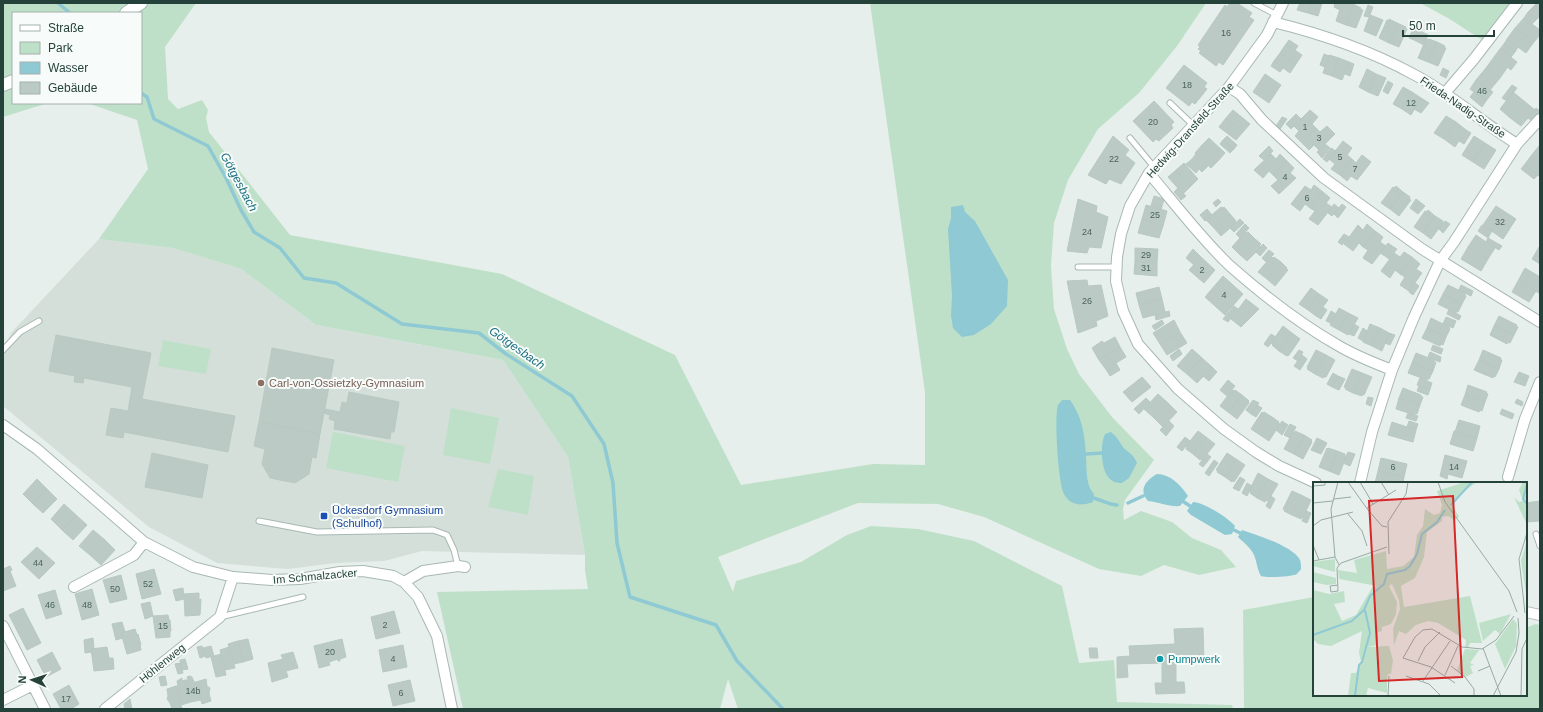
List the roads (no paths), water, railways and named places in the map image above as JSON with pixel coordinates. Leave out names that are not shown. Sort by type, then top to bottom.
[{"type":"main road","points":[[128,12],[141,3]]},
{"type":"street","name":"Hedwig-Dransfeld-Straße","points":[[1283,3],[1267,35],[1229,87],[1152,170],[1130,206],[1121,234],[1116,281],[1122,311],[1138,344],[1178,389],[1224,429],[1256,452],[1279,466],[1314,482]]},
{"type":"street","points":[[1445,93],[1474,59],[1517,3]]},
{"type":"street","name":"Frieda-Nadig-Straße","points":[[1275,18],[1374,54],[1414,74],[1445,93],[1476,117],[1517,144]]},
{"type":"street","points":[[1229,87],[1240,94],[1262,120],[1294,152],[1324,178],[1422,249],[1540,322]]},
{"type":"street","points":[[1360,482],[1372,432],[1392,370],[1414,317],[1440,261],[1454,242],[1517,144],[1540,119]]},
{"type":"street","points":[[1152,170],[1193,225],[1229,264],[1278,305],[1309,328],[1340,347],[1392,370]]},
{"type":"street","points":[[1508,478],[1525,418],[1540,382]]},
{"type":"street","name":"Im Schmalzacker","points":[[3,425],[37,449],[144,542],[193,567],[233,577],[272,580],[300,579],[340,572],[370,572],[393,576],[404,582]]},
{"type":"street","points":[[74,588],[134,555],[144,542]]},
{"type":"street","points":[[452,709],[437,636],[418,597],[404,582],[423,571],[461,566]]},
{"type":"street","points":[[220,617],[233,577]]},
{"type":"street","points":[[1527,612],[1540,615]]},
{"type":"street","name":"Höhlenweg","points":[[105,709],[220,617]]},
{"type":"street","points":[[3,626],[45,709]]},
{"type":"street","points":[[3,700],[33,685]]},
{"type":"lane","points":[[1254,3],[1275,18]]},
{"type":"lane","points":[[1170,103],[1194,126]]},
{"type":"lane","points":[[1130,138],[1152,170]]},
{"type":"lane","points":[[1078,266],[1117,267]]},
{"type":"lane","points":[[3,350],[20,332],[39,321]]},
{"type":"lane","points":[[259,521],[317,532],[433,530],[447,535],[461,566]]},
{"type":"lane","points":[[1536,534],[1540,546]]},
{"type":"lane","name":"Höhlenweg","points":[[220,617],[303,597]]},
{"type":"water","points":[[963,205],[965,212],[975,221],[1008,280],[1007,306],[991,324],[974,335],[962,337],[953,328],[951,316],[952,296],[948,229],[951,218],[951,207]]},
{"type":"water","points":[[1062,400],[1070,400],[1080,419],[1085,441],[1088,481],[1094,494],[1093,502],[1081,504],[1073,503],[1064,494],[1058,464],[1056,422],[1058,405]]},
{"type":"water","points":[[1111,432],[1123,447],[1134,457],[1137,463],[1129,478],[1122,483],[1115,482],[1110,479],[1104,468],[1102,456],[1103,438],[1105,434]]},
{"type":"water","points":[[1157,474],[1162,474],[1171,478],[1179,484],[1188,496],[1180,506],[1172,506],[1148,501],[1145,497],[1144,489],[1147,482]]},
{"type":"water","points":[[1193,502],[1216,511],[1227,519],[1235,526],[1232,534],[1225,535],[1191,515],[1187,511]]},
{"type":"water","points":[[1242,530],[1265,538],[1290,550],[1300,560],[1301,569],[1297,574],[1290,576],[1261,576],[1253,552],[1238,537]]},
{"type":"waterway","name":"Götgesbach","points":[[58,3],[69,12]]},
{"type":"waterway","name":"Götgesbach","points":[[142,94],[147,97],[154,119],[208,146],[254,232],[280,248],[304,278],[336,283],[402,324],[479,333],[506,354],[572,396],[604,444],[613,483],[617,543],[630,597],[716,625],[737,661],[783,709]]},
{"type":"waterway","points":[[1086,454],[1102,453]]},
{"type":"waterway","points":[[1128,503],[1143,496]]},
{"type":"waterway","points":[[1093,498],[1117,505]]},
{"type":"waterway","points":[[1184,502],[1190,506]]},
{"type":"waterway","points":[[1234,530],[1240,533]]},
{"type":"place","name":"Carl-von-Ossietzky-Gymnasium","points":[[261,383]]},
{"type":"place","name":"Ückesdorf Gymnasium (Schulhof)","points":[[324,516]]},
{"type":"place","name":"Pumpwerk","points":[[1160,659]]}]
